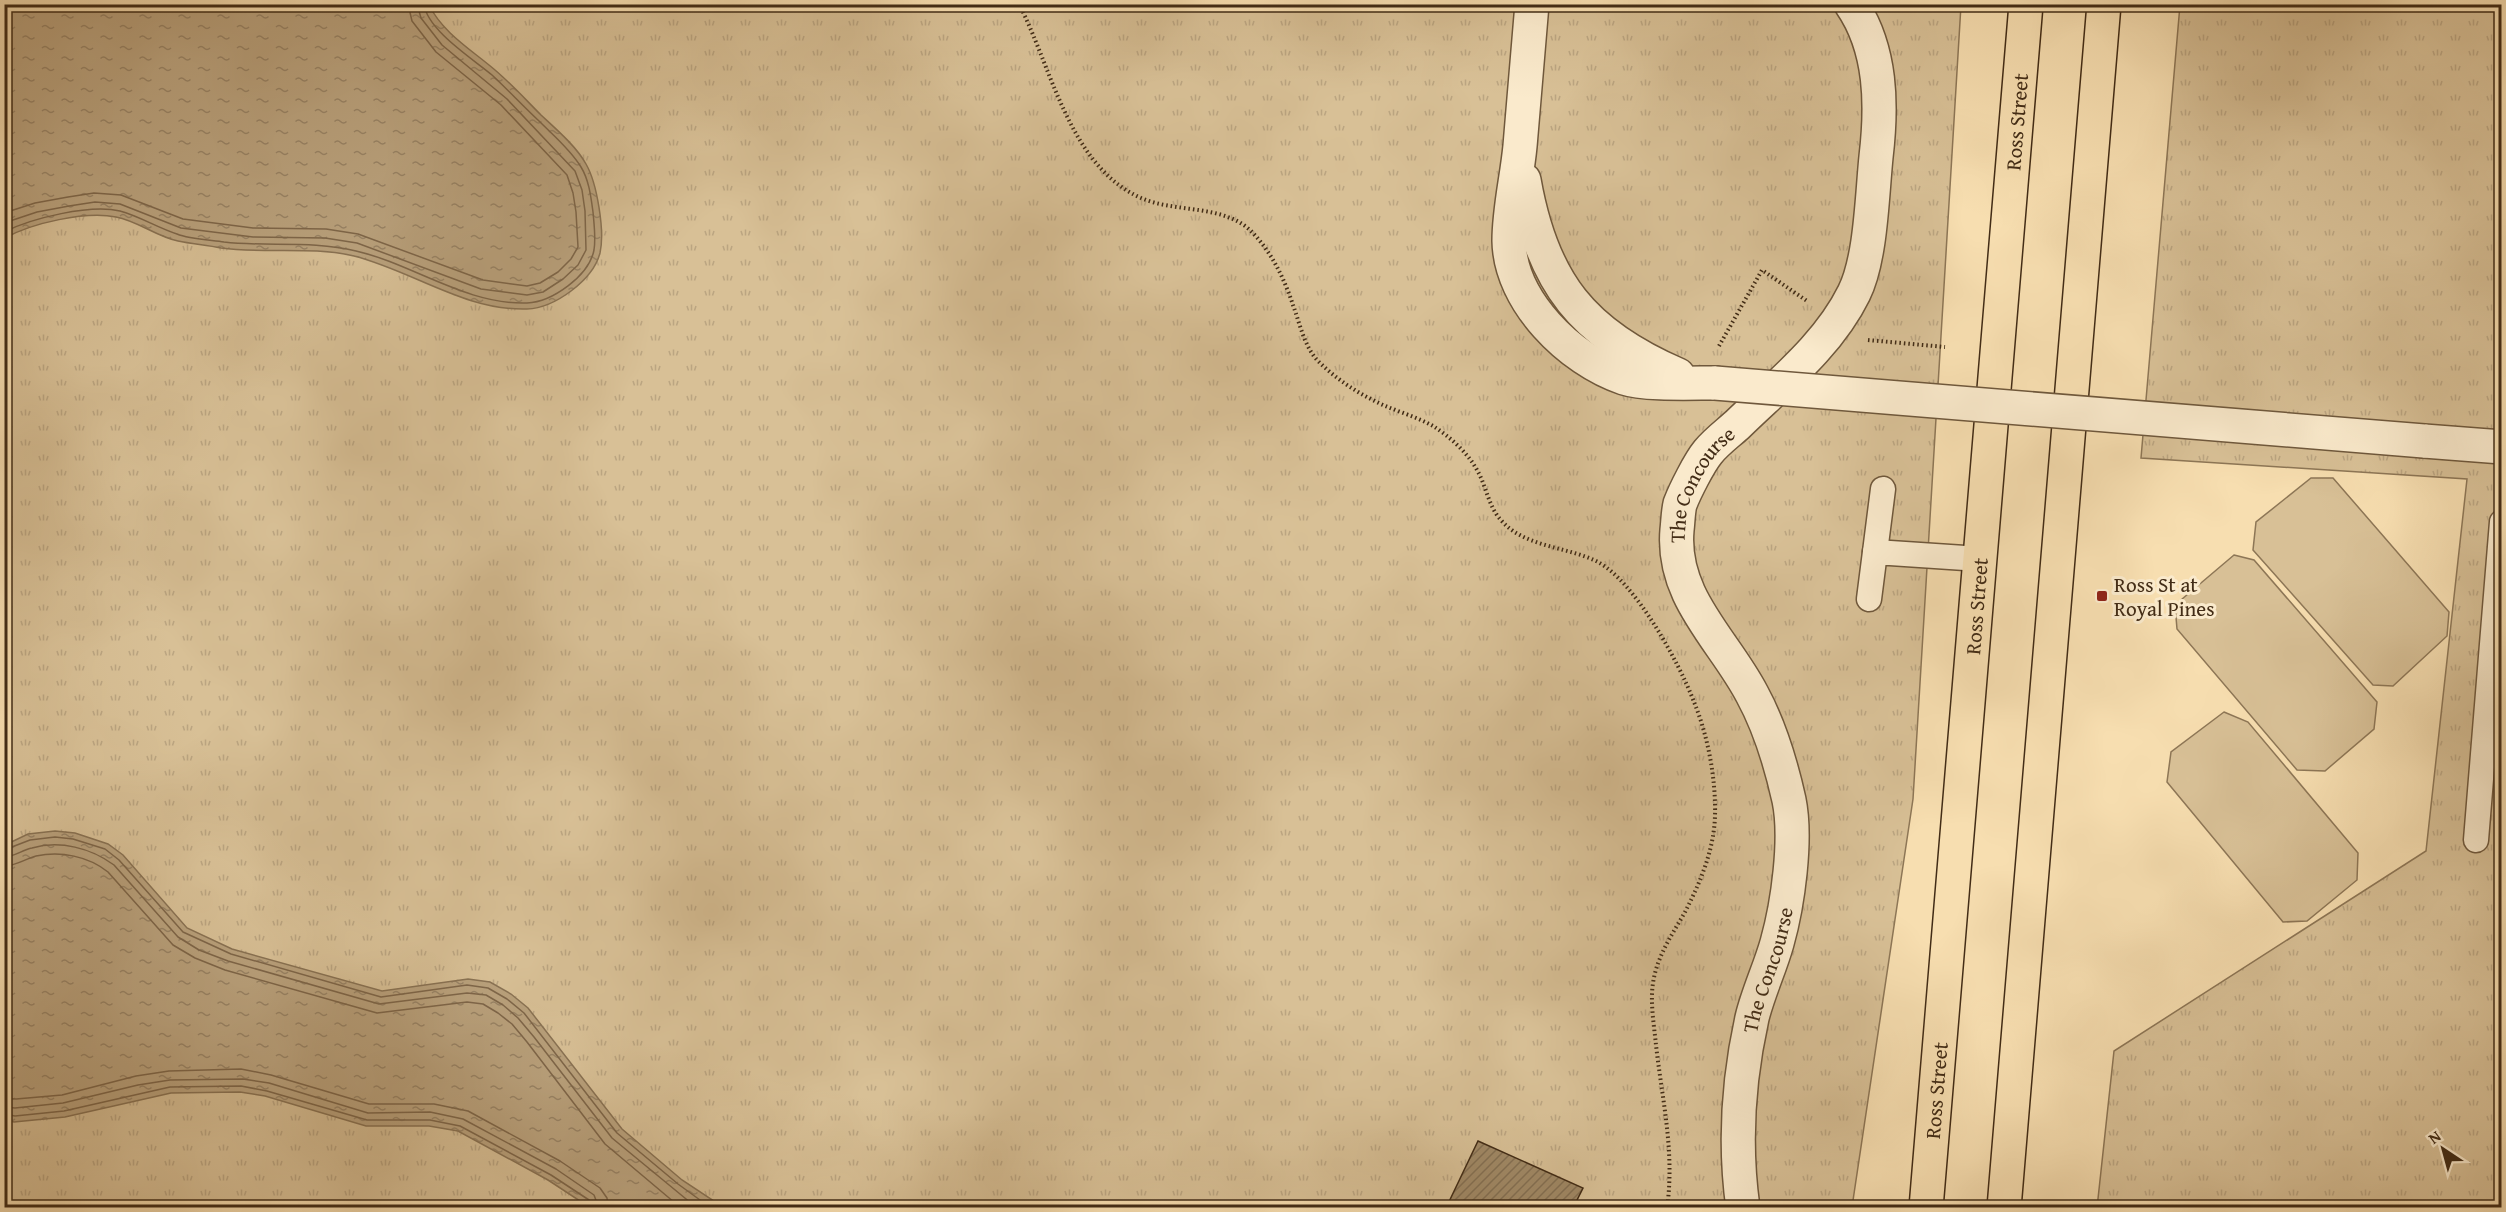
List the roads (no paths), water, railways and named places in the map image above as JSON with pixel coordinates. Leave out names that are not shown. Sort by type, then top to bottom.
[{"type":"main road","name":"Ross Street","points":[[1926,1208],[2026,4]]},
{"type":"main road","points":[[2004,1208],[2104,4]]},
{"type":"street","points":[[1532,4],[1520,149],[1530,217],[1544,257],[1559,284],[1578,310],[1603,333],[1642,359],[1679,375],[1715,383],[2502,447]]},
{"type":"street","name":"The Concourse","points":[[1743,1208],[1738,1177],[1738,1102],[1752,1017],[1778,942],[1791,860],[1790,804],[1775,749],[1752,693],[1699,615],[1686,586],[1676,547],[1680,506],[1706,454],[1808,357],[1837,323],[1856,290],[1864,262],[1868,229],[1878,137],[1879,98],[1875,63],[1868,37],[1851,4]]},
{"type":"lane","points":[[1869,599],[1883,489]]},
{"type":"lane","points":[[2476,840],[2502,522]]},
{"type":"lane","points":[[1875,552],[1980,559]]},
{"type":"water","points":[[5,4],[429,5],[448,31],[509,83],[582,157],[594,183],[599,207],[601,244],[596,263],[581,282],[561,298],[549,304],[527,309],[482,304],[354,256],[321,251],[238,250],[189,243],[170,239],[116,217],[74,217],[44,223],[5,238]]},
{"type":"water","points":[[55,831],[75,833],[108,844],[123,855],[187,928],[232,949],[382,991],[468,979],[490,982],[511,994],[528,1008],[622,1129],[682,1180],[723,1207],[589,1207],[548,1180],[458,1131],[429,1126],[366,1126],[265,1096],[240,1092],[171,1093],[65,1117],[14,1122],[5,1120],[5,845],[28,834]]},
{"type":"place","name":"Ross St at Royal Pines","points":[[2102,596]]}]
